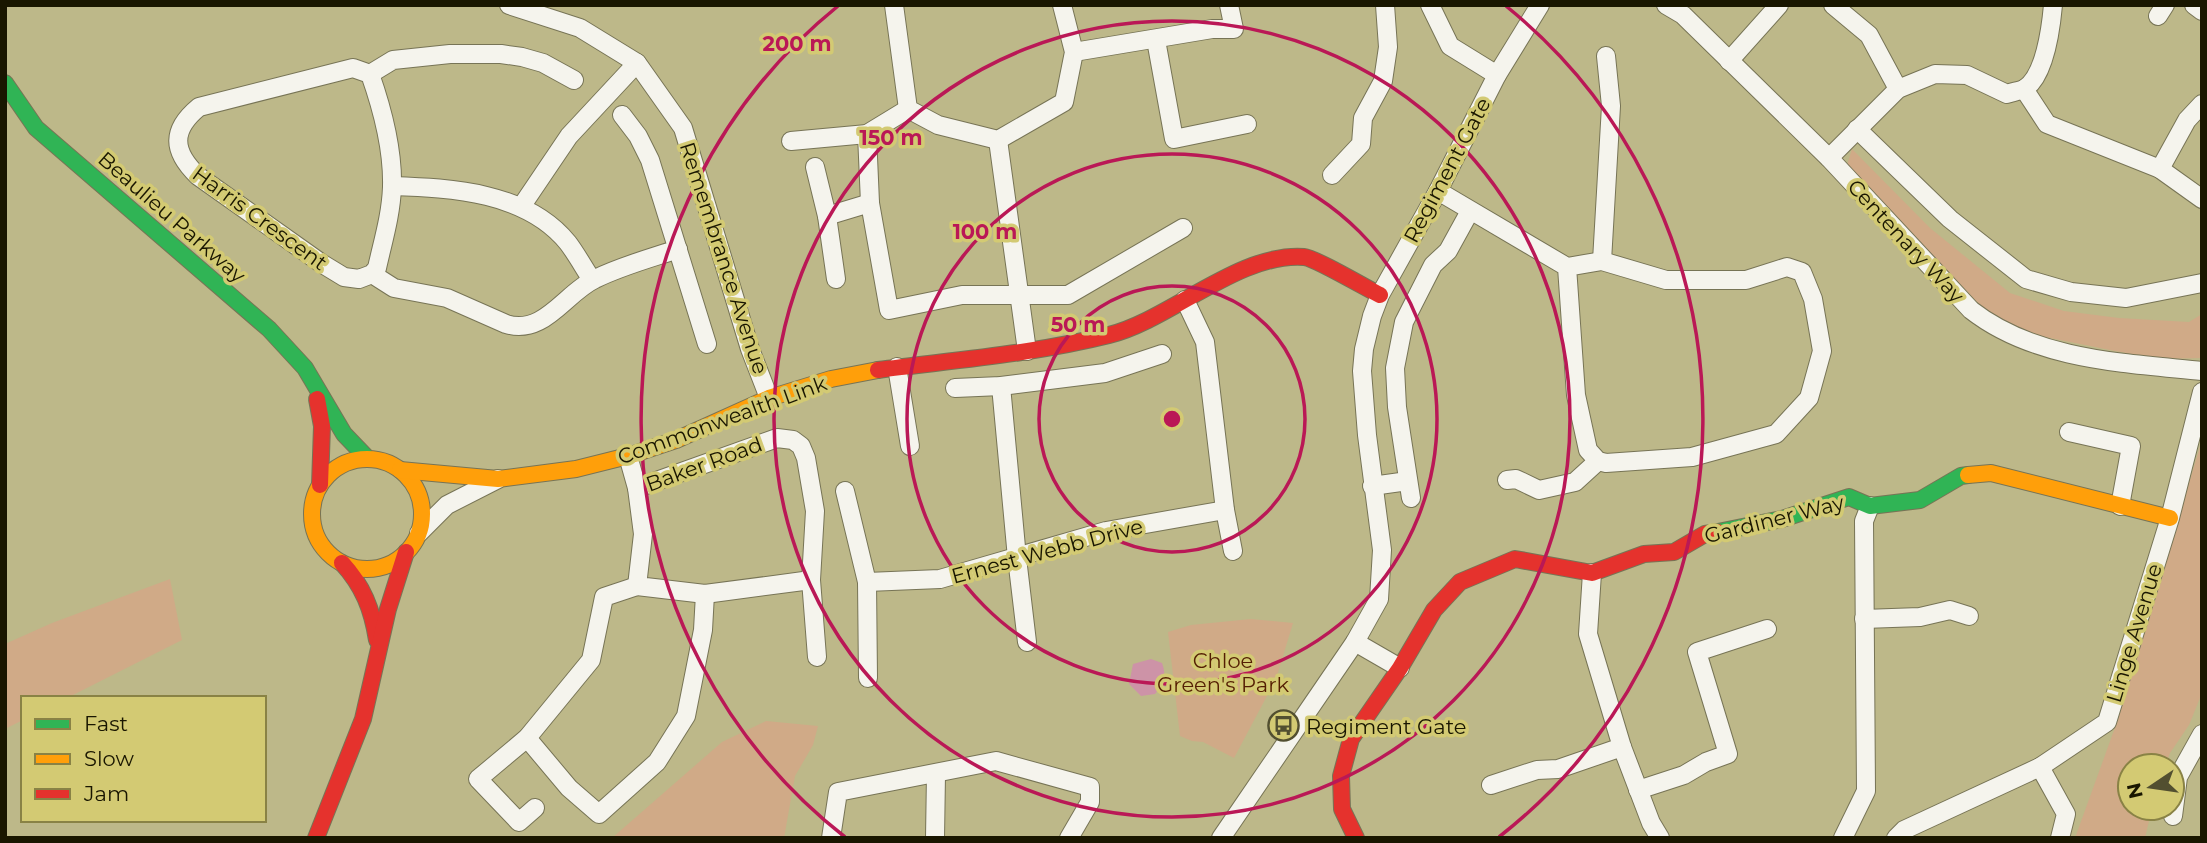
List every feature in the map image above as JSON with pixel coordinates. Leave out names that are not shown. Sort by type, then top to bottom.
[{"type":"main road","name":"Beaulieu Parkway","points":[[5,83],[36,128],[269,329],[292,352],[344,434],[368,459]]},
{"type":"main road","name":"Commonwealth Link","points":[[400,470],[498,479],[576,469],[676,440],[769,398],[831,379],[897,367],[1027,351],[1111,335],[1263,262],[1306,257],[1380,295]]},
{"type":"main road","name":"Beaulieu Parkway","points":[[313,382],[322,426],[320,485]]},
{"type":"main road","points":[[342,563],[364,569],[376,568],[397,560],[419,533],[421,521],[415,487],[400,470],[390,464],[368,459],[346,463],[327,476],[320,485],[313,506],[314,529],[325,549],[342,563],[368,598],[378,650]]},
{"type":"main road","name":"Gardiner Way","points":[[1591,573],[1644,554],[1674,552],[1704,534],[1782,519],[1849,497],[1870,506],[1920,500],[1961,476],[1991,472],[2170,518]]},
{"type":"main road","points":[[316,838],[363,719],[388,609],[406,552]]},
{"type":"main road","points":[[1356,838],[1342,809],[1341,776],[1351,739],[1400,668],[1434,610],[1460,582],[1515,559],[1591,573]]},
{"type":"street","name":"Remembrance Avenue","points":[[509,5],[579,28],[637,63],[683,128],[750,349],[769,398]]},
{"type":"street","points":[[894,5],[908,109]]},
{"type":"street","points":[[908,109],[938,125],[998,140],[1063,102],[1074,52],[1062,5]]},
{"type":"street","points":[[1074,52],[1212,29],[1234,29],[1229,5]]},
{"type":"street","points":[[1332,175],[1361,144],[1363,118],[1383,81],[1388,47],[1385,5]]},
{"type":"street","points":[[1430,5],[1450,46],[1497,75]]},
{"type":"street","name":"Regiment Gate","points":[[1221,838],[1355,642],[1379,599],[1382,550],[1372,486],[1362,371],[1371,316],[1497,75],[1540,5]]},
{"type":"street","name":"Centenary Way","points":[[1666,5],[1683,15],[1829,158],[1971,310],[1990,325],[2032,345],[2116,363],[2202,371]]},
{"type":"street","points":[[1729,61],[1779,5]]},
{"type":"street","points":[[1833,5],[1869,34],[1898,89]]},
{"type":"street","points":[[1829,158],[1898,89],[1936,74],[1968,75],[2007,94],[2024,89],[2036,78],[2051,29],[2053,5]]},
{"type":"street","points":[[2194,5],[2202,11]]},
{"type":"street","points":[[1156,40],[1174,139],[1247,124]]},
{"type":"street","points":[[574,80],[543,63],[501,54],[450,54],[393,60],[370,74],[389,153],[392,186],[388,222],[377,268],[372,274],[394,288],[447,298],[515,327],[537,323],[593,280],[678,249]]},
{"type":"street","points":[[1602,261],[1611,106],[1606,57]]},
{"type":"street","points":[[521,206],[569,136],[637,63]]},
{"type":"street","name":"Harris Crescent","points":[[370,74],[360,69],[342,69],[199,107],[187,117],[178,137],[185,164],[198,176],[309,255],[344,277],[359,279],[372,274]]},
{"type":"street","points":[[2024,89],[2047,124],[2160,169],[2202,199]]},
{"type":"street","points":[[2160,169],[2187,120],[2202,104]]},
{"type":"street","points":[[791,141],[867,134],[908,109]]},
{"type":"street","points":[[622,116],[638,136],[649,160],[707,344]]},
{"type":"street","points":[[1857,130],[1950,219],[2026,279],[2071,292],[2126,298],[2202,283]]},
{"type":"street","points":[[867,134],[870,203],[889,310],[962,295],[1068,295],[1184,228]]},
{"type":"street","points":[[998,140],[1027,351]]},
{"type":"street","points":[[815,167],[827,216],[836,279]]},
{"type":"street","points":[[392,186],[440,188],[521,206],[539,217],[567,242],[593,280]]},
{"type":"street","points":[[1438,191],[1567,268],[1602,261],[1666,280],[1746,280],[1787,267],[1802,272],[1813,299],[1822,351],[1809,398],[1776,434],[1692,457],[1606,463],[1598,461],[1588,450],[1576,396],[1567,268]]},
{"type":"street","points":[[827,216],[870,203]]},
{"type":"street","points":[[1372,486],[1409,489],[1397,407],[1395,368],[1404,322],[1433,265],[1448,251],[1469,211]]},
{"type":"street","points":[[1185,300],[1205,342],[1225,510],[1233,551]]},
{"type":"street","points":[[956,388],[1001,386],[1105,373],[1162,355]]},
{"type":"street","points":[[897,367],[911,446]]},
{"type":"street","points":[[1001,386],[1027,642]]},
{"type":"street","name":"Linge Avenue","points":[[1896,838],[1904,830],[2040,767],[2107,722],[2170,518],[2202,392]]},
{"type":"street","points":[[2069,432],[2131,446],[2120,506]]},
{"type":"street","name":"Baker Road","points":[[637,488],[777,438],[793,440],[801,446],[806,458],[815,510],[811,580],[817,657]]},
{"type":"street","name":"Baker Road","points":[[628,456],[637,488],[643,534],[637,586]]},
{"type":"street","points":[[1507,480],[1516,479],[1539,490],[1575,482],[1598,461]]},
{"type":"street","name":"Commonwealth Link","points":[[419,533],[447,505],[498,479]]},
{"type":"street","points":[[845,491],[867,582],[867,678]]},
{"type":"street","name":"Gardiner Way","points":[[1843,838],[1866,791],[1864,521],[1870,506]]},
{"type":"street","name":"Ernest Webb Drive","points":[[867,582],[940,579],[1106,531],[1225,510]]},
{"type":"street","points":[[1591,573],[1588,635],[1622,747],[1651,823],[1660,838]]},
{"type":"street","points":[[535,808],[519,822],[478,779],[527,737],[591,660],[604,597],[637,586],[705,594],[811,580]]},
{"type":"street","points":[[527,737],[569,788],[598,814],[657,762],[687,716],[703,630],[705,594]]},
{"type":"street","points":[[1864,619],[1920,617],[1950,610],[1969,616]]},
{"type":"street","points":[[1638,790],[1684,775],[1706,762],[1728,754],[1698,652],[1767,629]]},
{"type":"street","points":[[1355,642],[1400,668]]},
{"type":"street","points":[[2186,763],[2202,734]]},
{"type":"street","points":[[1491,785],[1537,770],[1558,769],[1622,747]]},
{"type":"street","points":[[831,838],[838,792],[996,761],[1090,788],[1090,802],[1069,838]]},
{"type":"street","points":[[2040,767],[2066,814],[2060,838]]},
{"type":"street","points":[[935,838],[936,774]]},
{"type":"green space","points":[[1852,149],[1930,228],[2010,293],[2064,311],[2119,318],[2189,322],[2202,314],[2202,358],[2161,359],[2115,351],[2045,337],[2007,324],[1979,304],[1847,165]]},
{"type":"green space","points":[[2202,440],[2202,693],[2189,725],[2171,752],[2116,752],[2116,822],[2149,822],[2145,838],[2075,838],[2117,722]]},
{"type":"green space","points":[[170,579],[182,640],[71,696],[21,696],[21,721],[5,729],[5,644],[52,623]]},
{"type":"green space","name":"Chloe Green's Park","points":[[1251,619],[1293,623],[1276,679],[1234,758],[1203,742],[1180,736],[1168,632],[1191,625]]},
{"type":"green space","points":[[766,721],[818,726],[813,745],[795,776],[784,838],[612,838],[722,742]]},
{"type":"shaded area","points":[[1151,659],[1162,663],[1163,680],[1155,694],[1141,696],[1129,684],[1133,664]]},
{"type":"traffic: fast","points":[[5,83],[36,128],[269,329],[305,368],[344,434],[368,459]]},
{"type":"traffic: fast","points":[[1718,532],[1782,519],[1849,497],[1870,506],[1920,500],[1961,476],[1968,475]]},
{"type":"traffic: slow","points":[[400,470],[498,479],[576,469],[676,440],[769,398],[831,379],[878,370]]},
{"type":"traffic: slow","points":[[367,459],[388,463],[406,475],[418,493],[422,514],[418,535],[406,553],[388,565],[367,569],[346,565],[328,553],[316,535],[312,514],[316,493],[328,475],[346,463],[367,459]]},
{"type":"traffic: slow","points":[[1968,475],[1991,473],[2170,518]]},
{"type":"traffic: jam","points":[[878,370],[1023,352],[1109,335],[1156,316],[1230,276],[1279,258],[1310,259],[1380,295]]},
{"type":"traffic: jam","points":[[317,399],[322,426],[320,485]]},
{"type":"traffic: jam","points":[[1356,838],[1342,809],[1341,776],[1351,739],[1400,668],[1434,610],[1460,582],[1515,559],[1592,573],[1644,554],[1674,552],[1705,534],[1718,532]]},
{"type":"traffic: jam","points":[[316,838],[363,719],[388,609],[406,552]]},
{"type":"traffic: jam","points":[[342,563],[366,598],[377,640]]},
{"type":"place","name":"Regiment Gate","points":[[1283,726]]}]
